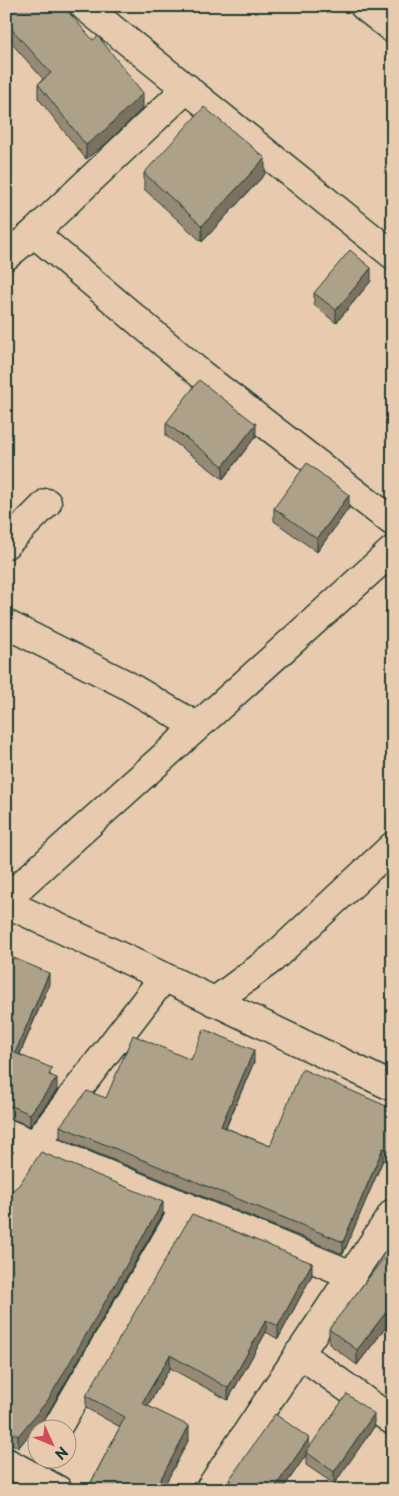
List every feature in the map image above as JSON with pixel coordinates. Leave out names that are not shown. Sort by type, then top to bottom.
[{"type":"street","points":[[84,6],[393,254]]},
{"type":"street","points":[[364,6],[393,28]]},
{"type":"street","points":[[6,256],[34,233],[187,88]]},
{"type":"street","points":[[34,233],[202,375],[393,522]]},
{"type":"street","points":[[6,544],[47,503]]},
{"type":"street","points":[[6,899],[393,550]]},
{"type":"street","points":[[6,624],[125,684],[196,726]]},
{"type":"street","points":[[214,1002],[273,958],[393,846]]},
{"type":"street","points":[[6,903],[164,976],[214,1002],[393,1087]]},
{"type":"street","points":[[6,1189],[35,1145],[164,976]]},
{"type":"street","points":[[6,1133],[352,1275]]},
{"type":"street","points":[[63,1418],[186,1206]]},
{"type":"street","points":[[208,1490],[393,1213]]},
{"type":"street","points":[[299,1353],[393,1421]]},
{"type":"street","points":[[25,1465],[58,1490]]},
{"type":"building","points":[[6,6],[63,6],[93,40],[98,36],[143,93],[107,128],[86,145],[38,84],[51,73],[6,23]]},
{"type":"building","points":[[204,107],[265,158],[202,226],[144,173]]},
{"type":"building","points":[[350,250],[371,268],[336,310],[314,293]]},
{"type":"building","points":[[199,380],[256,424],[223,466],[166,423]]},
{"type":"building","points":[[307,463],[349,495],[317,539],[274,508]]},
{"type":"building","points":[[9,956],[49,973],[15,1053],[52,1068],[49,1075],[57,1078],[30,1114],[6,1105],[6,961]]},
{"type":"building","points":[[204,1029],[254,1050],[221,1126],[270,1146],[302,1069],[393,1109],[393,1152],[383,1148],[343,1242],[60,1126],[87,1091],[106,1098],[133,1035],[191,1060]]},
{"type":"building","points":[[6,1137],[12,1140],[6,1148]]},
{"type":"building","points":[[41,1152],[163,1202],[48,1400],[33,1418],[28,1418],[28,1424],[18,1436],[6,1427],[6,1192],[13,1190],[19,1185]]},
{"type":"building","points":[[192,1214],[312,1263],[278,1326],[266,1320],[228,1388],[170,1355],[142,1403],[189,1426],[155,1490],[90,1490],[88,1488],[125,1417],[86,1396]]},
{"type":"building","points":[[386,1255],[391,1259],[393,1256],[393,1316],[387,1311],[357,1350],[329,1329]]},
{"type":"building","points":[[347,1394],[374,1414],[334,1472],[306,1452]]},
{"type":"building","points":[[275,1414],[309,1438],[273,1490],[225,1490],[231,1481],[229,1480]]},
{"type":"building","points":[[6,1479],[23,1490],[6,1490]]}]
